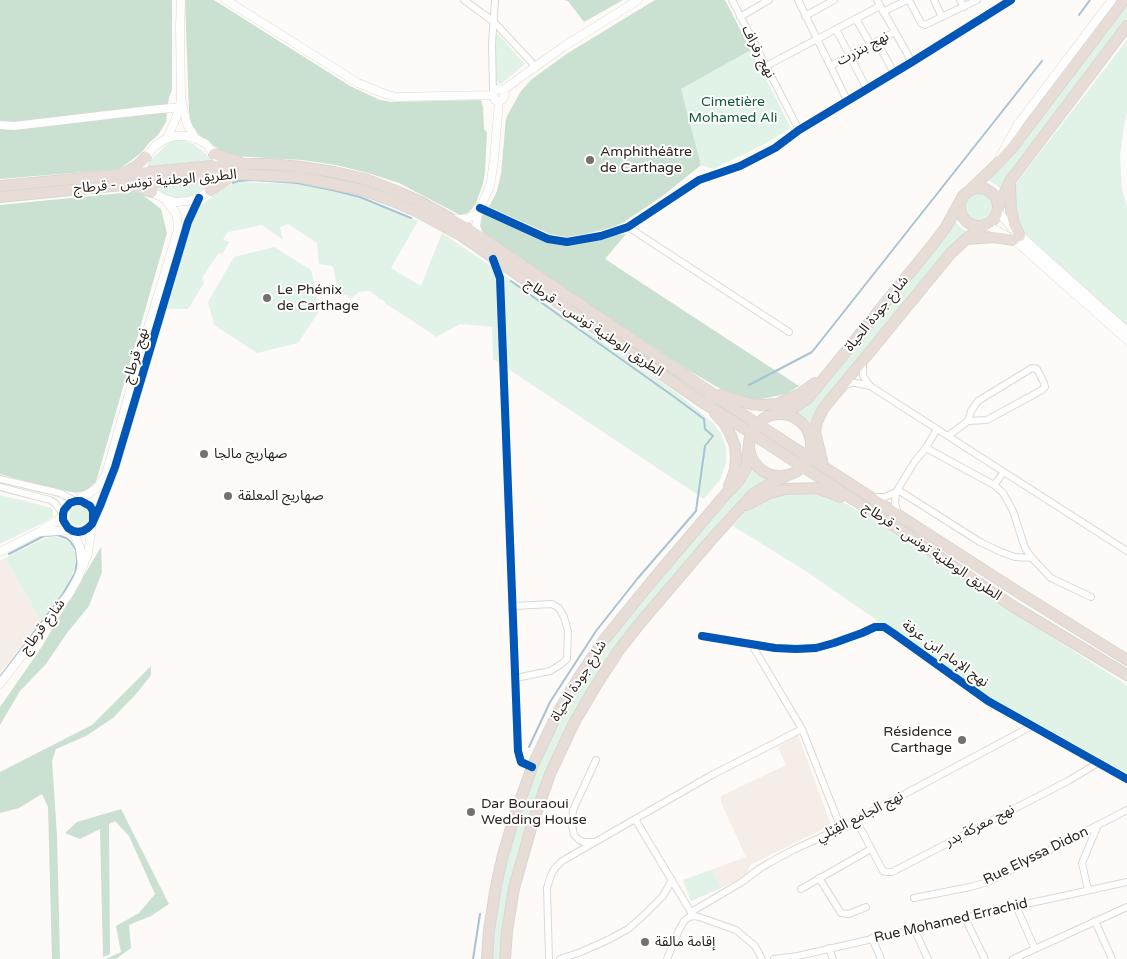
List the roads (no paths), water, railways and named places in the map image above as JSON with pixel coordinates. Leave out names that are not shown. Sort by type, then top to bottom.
[{"type":"highway","name":"شارع جودة الحياة","points":[[757,424],[765,418],[795,407],[808,398],[934,243],[967,193],[1017,141],[1124,0]]},
{"type":"highway","name":"شارع جودة الحياة","points":[[505,959],[507,931],[514,888],[522,858],[550,774],[574,723],[595,687],[625,643],[664,594],[753,494],[803,467],[809,458],[815,430],[823,409],[951,254],[966,239],[995,216],[1010,181],[1127,26]]},
{"type":"highway","points":[[214,154],[249,164]]},
{"type":"highway","points":[[146,156],[122,179],[152,192]]},
{"type":"highway","name":"الطريق الوطنية تونس - قرطاج","points":[[0,186],[143,178],[221,170],[249,164],[302,167],[334,172],[365,179],[421,202],[453,219],[809,458],[1127,660]]},
{"type":"highway","name":"الطريق الوطنية تونس - قرطاج","points":[[221,170],[235,174],[299,177],[363,190],[416,211],[462,236],[731,420],[750,439],[803,467],[1014,607],[1127,675]]},
{"type":"highway","points":[[210,190],[235,174]]},
{"type":"highway","name":"الطريق الوطنية تونس - قرطاج","points":[[0,197],[122,179]]},
{"type":"highway","points":[[966,239],[1017,238],[1011,210],[1010,181]]},
{"type":"highway","points":[[984,225],[972,224],[963,218],[960,207],[967,193],[981,188],[991,192],[995,196],[998,208]]},
{"type":"highway","points":[[708,391],[751,404],[777,404],[800,394],[833,368]]},
{"type":"highway","points":[[705,404],[725,424],[735,446],[735,470],[725,495]]},
{"type":"highway","points":[[774,414],[793,416],[801,421],[811,437],[812,446]]},
{"type":"highway","points":[[757,424],[750,439],[752,459],[763,471],[778,476],[786,476]]},
{"type":"highway","points":[[815,430],[823,466]]},
{"type":"highway","name":"شارع جودة الحياة","points":[[487,959],[496,886],[503,855],[532,767],[557,714],[604,640],[650,582],[743,474],[746,468],[750,439]]},
{"type":"highway","points":[[740,509],[770,493],[786,489],[816,488],[879,516]]},
{"type":"street","points":[[181,0],[181,105],[187,124],[195,138]]},
{"type":"street","points":[[226,0],[358,83],[385,94],[396,97],[493,94]]},
{"type":"street","points":[[464,0],[494,22],[535,66]]},
{"type":"street","points":[[495,0],[492,44],[493,94],[495,100],[500,101]]},
{"type":"street","points":[[493,94],[496,89],[503,90],[563,47],[638,0]]},
{"type":"street","name":"نهج رفراف","points":[[732,0],[799,130]]},
{"type":"street","points":[[740,17],[770,0]]},
{"type":"street","points":[[798,0],[847,100]]},
{"type":"street","points":[[805,16],[834,0]]},
{"type":"street","points":[[766,66],[880,6],[908,0],[921,23],[928,25],[978,0]]},
{"type":"street","points":[[934,0],[942,17]]},
{"type":"street","points":[[960,0],[964,7]]},
{"type":"street","points":[[479,210],[548,239],[567,242],[600,236],[628,227],[698,180],[740,166],[775,148],[799,130],[1011,0]]},
{"type":"street","points":[[994,167],[1018,124],[1112,0]]},
{"type":"street","points":[[880,6],[912,62]]},
{"type":"street","points":[[856,18],[894,73]]},
{"type":"street","points":[[836,29],[867,88]]},
{"type":"street","name":"نهج بنزرت","points":[[830,66],[895,32]]},
{"type":"street","points":[[480,237],[476,226],[479,210],[490,186],[500,101],[505,94],[503,90]]},
{"type":"street","points":[[0,125],[14,126],[181,105]]},
{"type":"street","points":[[167,138],[181,105]]},
{"type":"street","points":[[185,136],[195,138],[206,144],[214,154],[221,170],[217,182],[210,190],[198,198],[188,201],[176,202],[152,192],[143,178],[146,156],[155,146],[167,138],[185,136]]},
{"type":"street","name":"نهج قرطاج","points":[[92,522],[115,467],[188,222],[198,198]]},
{"type":"street","name":"نهج قرطاج","points":[[75,501],[96,489],[106,474],[178,230],[177,215],[166,199]]},
{"type":"street","points":[[998,208],[1017,238],[1127,340]]},
{"type":"street","points":[[453,219],[466,219],[479,210]]},
{"type":"street","points":[[984,225],[1017,238],[1127,331]]},
{"type":"street","points":[[628,227],[788,332]]},
{"type":"street","points":[[493,259],[500,278],[519,755],[521,762],[532,767]]},
{"type":"street","points":[[863,361],[863,376],[870,386]]},
{"type":"street","points":[[948,436],[968,421],[987,420],[1042,390],[1045,387],[1037,369],[1032,368],[978,401],[971,411],[968,421]]},
{"type":"street","points":[[843,386],[851,383],[870,386],[1127,551]]},
{"type":"street","points":[[898,514],[895,503],[897,491],[937,429]]},
{"type":"street","points":[[926,448],[994,485],[1003,494],[1013,511],[1025,548],[1032,558],[1051,578],[1091,598]]},
{"type":"street","points":[[994,485],[1004,472]]},
{"type":"street","points":[[0,480],[60,493],[75,501],[86,503],[90,506],[94,516],[88,528],[83,531],[39,532]]},
{"type":"street","points":[[0,487],[55,503],[80,548],[82,568]]},
{"type":"street","points":[[870,497],[881,497],[897,491]]},
{"type":"street","points":[[897,491],[980,542],[1015,557],[1032,558]]},
{"type":"street","points":[[0,552],[58,520],[63,515],[67,506],[75,501]]},
{"type":"street","name":"شارع قرطاج","points":[[0,684],[69,594],[77,580],[88,554],[92,522]]},
{"type":"street","points":[[513,606],[552,604],[558,608],[564,618],[568,632],[567,658],[560,665],[550,671],[516,678]]},
{"type":"street","name":"نهج الإمام ابن عرفة","points":[[702,636],[775,648],[796,649],[816,648],[849,638],[875,627],[884,627],[988,701],[1127,779]]},
{"type":"street","points":[[752,644],[802,729],[841,828]]},
{"type":"street","name":"نهج الجامع القِبْلي","points":[[667,959],[684,921],[769,863],[841,828],[1032,726]]},
{"type":"street","points":[[549,959],[547,888],[551,875],[562,861],[710,776],[802,729]]},
{"type":"street","points":[[595,842],[588,843],[578,839],[574,835],[572,825],[573,810],[596,760]]},
{"type":"street","name":"نهج معركة بدر","points":[[856,820],[883,871],[892,872],[1068,781],[1098,763]]},
{"type":"street","name":"Rue Elyssa Didon","points":[[914,898],[988,882],[1127,810]]},
{"type":"street","points":[[635,819],[692,914],[736,930],[755,946],[762,959]]},
{"type":"street","name":"Rue Elyssa Didon","points":[[1088,890],[1082,863],[1098,826]]},
{"type":"street","points":[[801,889],[871,849]]},
{"type":"street","points":[[819,878],[841,913],[849,914],[866,907]]},
{"type":"street","points":[[560,959],[581,952],[628,929],[663,896],[672,880]]},
{"type":"street","name":"Rue Mohamed Errachid","points":[[774,959],[798,956],[1127,882]]},
{"type":"street","points":[[1016,906],[1035,949]]},
{"type":"street","points":[[1013,959],[1127,907]]},
{"type":"street","points":[[965,918],[985,959]]},
{"type":"street","points":[[1095,921],[1112,959]]},
{"type":"street","points":[[914,929],[928,959]]},
{"type":"street","points":[[872,938],[881,959]]},
{"type":"street","points":[[829,948],[833,959]]},
{"type":"waterway","points":[[1079,15],[1090,0]]},
{"type":"waterway","points":[[749,385],[812,352],[1042,61]]},
{"type":"waterway","points":[[233,183],[253,180],[297,183],[360,197],[411,218]]},
{"type":"waterway","points":[[511,281],[704,419],[705,429],[713,436],[705,446],[696,511],[638,578],[596,631],[550,702],[529,747]]},
{"type":"waterway","points":[[0,677],[63,594],[75,573],[77,561],[76,550],[70,541],[57,535],[44,536],[9,554]]},
{"type":"waterway","points":[[473,959],[480,914]]},
{"type":"place","name":"Amphithéâtre de Carthage","points":[[590,160]]},
{"type":"place","name":"Le Phénix de Carthage","points":[[267,298]]},
{"type":"place","name":"صهاريج مالجا","points":[[204,454]]},
{"type":"place","name":"صهاريج المعلقة","points":[[228,496]]},
{"type":"place","name":"Résidence Carthage","points":[[962,740]]},
{"type":"place","name":"Dar Bouraoui Wedding House","points":[[471,812]]},
{"type":"place","name":"إقامة مالقة","points":[[645,942]]},
{"type":"park label","name":"Cimetière Mohamed Ali","points":[[733,110]]}]
